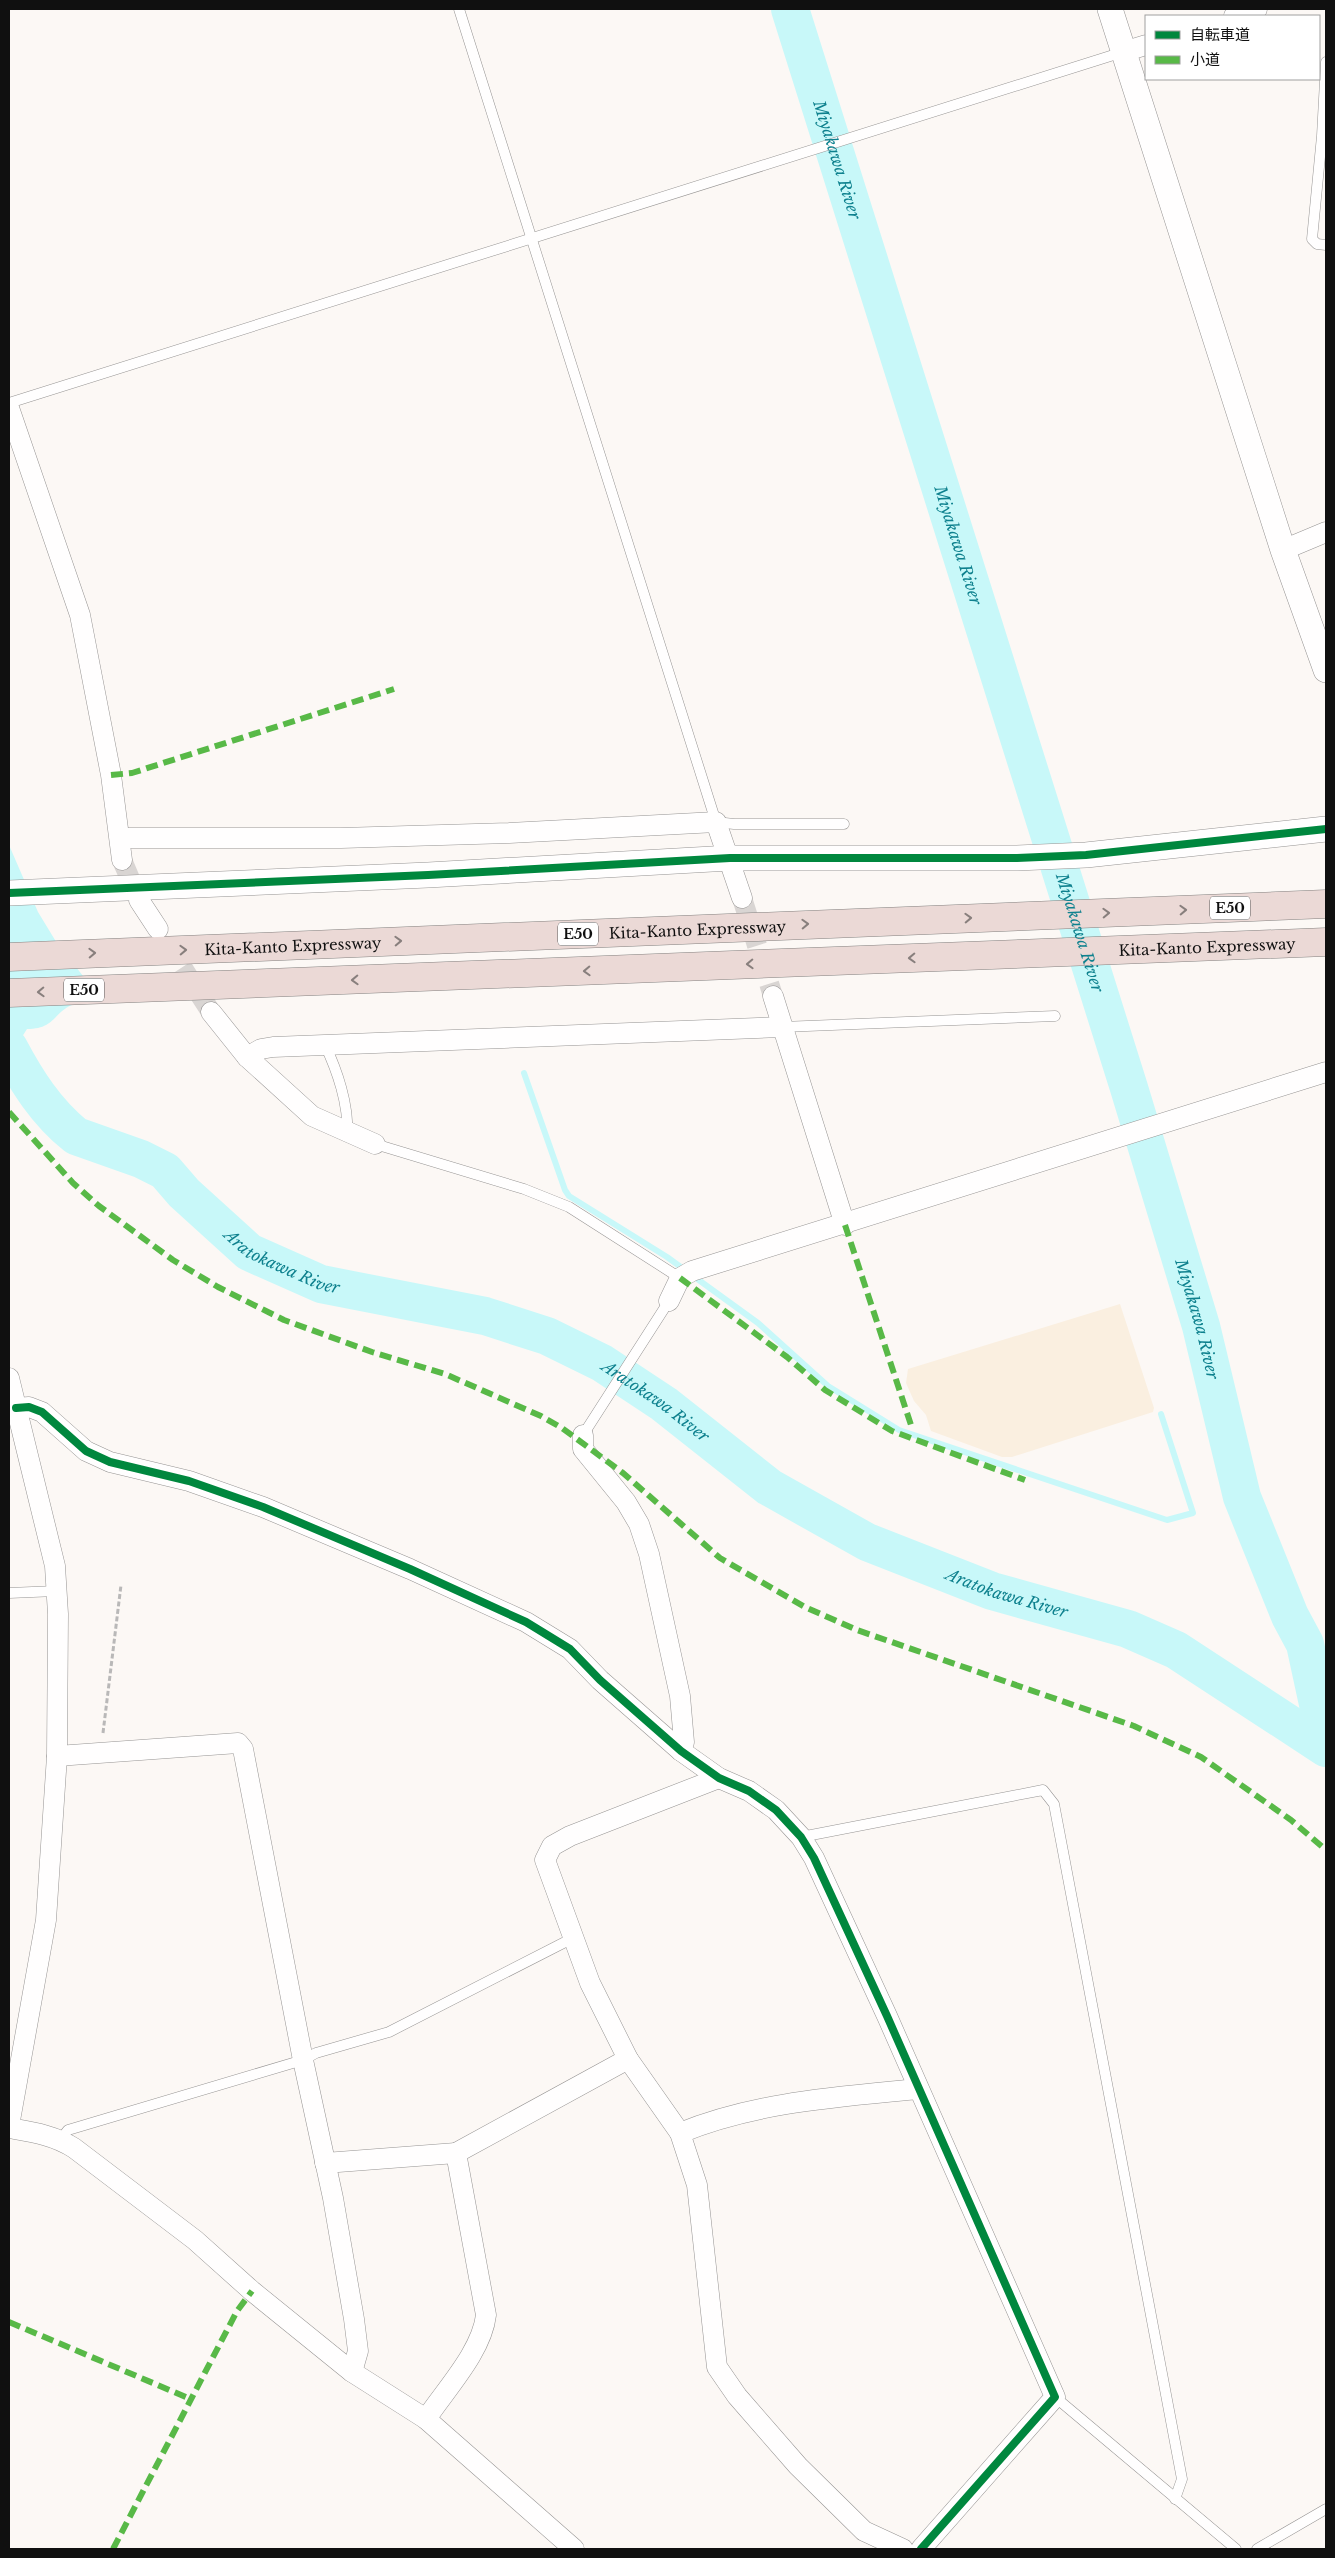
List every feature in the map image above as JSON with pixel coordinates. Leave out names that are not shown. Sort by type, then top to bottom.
[{"type":"highway","name":"Kita-Kanto Expressway","points":[[9,956],[1326,904]]},
{"type":"highway","name":"Kita-Kanto Expressway","points":[[9,993],[1326,942]]},
{"type":"street","points":[[1110,9],[1135,48],[1283,550],[1326,670]]},
{"type":"street","points":[[1237,15],[1257,9]]},
{"type":"street","points":[[9,408],[80,615],[111,776],[122,860]]},
{"type":"street","points":[[1283,550],[1326,532]]},
{"type":"street","points":[[120,838],[351,838],[509,833],[716,822],[730,858],[742,898]]},
{"type":"street","points":[[9,893],[378,878],[730,858],[1017,858],[1086,854],[1326,829]]},
{"type":"street","points":[[139,900],[158,929]]},
{"type":"street","points":[[773,996],[845,1225]]},
{"type":"street","points":[[211,1012],[248,1057],[312,1116],[375,1144]]},
{"type":"street","points":[[248,1057],[261,1049],[273,1047],[782,1027]]},
{"type":"street","points":[[669,1301],[680,1278],[706,1267],[845,1225],[1326,1072]]},
{"type":"street","points":[[9,1378],[44,1514],[55,1566],[57,1756],[46,1920],[9,2127],[61,2139],[195,2240],[252,2291],[352,2372],[426,2419],[574,2549]]},
{"type":"street","points":[[16,1408],[29,1407],[42,1412],[86,1452],[110,1462],[189,1481],[262,1507],[410,1569],[526,1622],[570,1649],[600,1680],[680,1751],[719,1778],[749,1791],[776,1810],[801,1837],[818,1867],[1055,2397],[921,2549]]},
{"type":"street","points":[[583,1435],[583,1449],[626,1502],[639,1524],[649,1554],[680,1696],[684,1742],[680,1751]]},
{"type":"street","points":[[57,1756],[238,1743],[243,1749],[303,2060],[325,2163],[355,2327],[358,2351],[352,2372]]},
{"type":"street","points":[[719,1778],[570,1836],[552,1846],[545,1860],[590,1983],[628,2059],[680,2133],[697,2185],[717,2367],[737,2396],[798,2466],[864,2531],[903,2549]]},
{"type":"street","points":[[325,2163],[456,2153],[628,2059]]},
{"type":"street","points":[[680,2133],[712,2122],[795,2102],[918,2089]]},
{"type":"street","points":[[426,2419],[478,2343],[485,2328],[486,2315],[456,2153]]},
{"type":"lane","points":[[459,9],[716,822],[734,824],[844,824]]},
{"type":"lane","points":[[9,403],[854,135],[1135,48]]},
{"type":"lane","points":[[1326,62],[1322,136],[1312,239],[1318,244],[1326,246]]},
{"type":"lane","points":[[782,1027],[1055,1016]]},
{"type":"lane","points":[[325,1045],[333,1062],[345,1109],[347,1133]]},
{"type":"lane","points":[[375,1144],[524,1189],[569,1207],[680,1278]]},
{"type":"lane","points":[[583,1435],[669,1301]]},
{"type":"lane","points":[[9,1593],[56,1591]]},
{"type":"lane","points":[[801,1837],[1043,1790],[1054,1804],[1182,2479],[1175,2499]]},
{"type":"lane","points":[[61,2139],[68,2130],[303,2060],[316,2053],[388,2032],[573,1938]]},
{"type":"lane","points":[[1055,2397],[1236,2549]]},
{"type":"lane","points":[[1257,2549],[1326,2508]]},
{"type":"path","points":[[100,1754],[121,1585]]},
{"type":"shaded area","points":[[1120,1304],[1154,1408],[1153,1412],[1012,1457],[1002,1457],[931,1431],[926,1415],[914,1401],[906,1383],[908,1369]]},
{"type":"water","points":[[9,845],[38,912],[55,940],[83,976],[93,1002],[72,1005],[66,1008],[49,1024],[27,1029],[20,1040],[19,1056],[9,1059]]},
{"type":"waterway","name":"Miyakawa River","points":[[790,9],[1129,1088],[1201,1326],[1242,1497],[1290,1616],[1305,1644],[1326,1741]]},
{"type":"waterway","name":"Aratokawa River","points":[[9,1048],[22,1072],[38,1095],[65,1127],[76,1136],[141,1159],[165,1171],[184,1193],[249,1252],[321,1284],[485,1316],[547,1336],[602,1363],[664,1404],[769,1487],[867,1542],[992,1591],[1128,1629],[1176,1650],[1326,1748]]},
{"type":"waterway","points":[[524,1073],[565,1190],[569,1196],[667,1257],[758,1323],[828,1386],[899,1430],[1167,1520],[1193,1513],[1161,1414]]},
{"type":"waterway","points":[[1231,1500],[1242,1497]]},
{"type":"tunnel","points":[[122,860],[139,900]]},
{"type":"tunnel","points":[[742,898],[773,996]]},
{"type":"tunnel","points":[[166,942],[211,1012]]},
{"type":"marked path","points":[[111,775],[132,773],[394,689]]},
{"type":"marked path","points":[[9,1112],[73,1183],[99,1206],[173,1260],[218,1287],[284,1320],[372,1352],[445,1374],[541,1416],[562,1428],[623,1473],[720,1558],[805,1607],[857,1630],[1134,1726],[1201,1757],[1291,1820],[1326,1850]]},
{"type":"marked path","points":[[845,1225],[911,1425]]},
{"type":"marked path","points":[[680,1278],[787,1357],[825,1390],[892,1431],[1025,1480]]},
{"type":"marked path","points":[[113,2549],[237,2311],[252,2291]]},
{"type":"marked path","points":[[9,2322],[193,2400]]},
{"type":"cycle path","points":[[9,893],[428,875],[730,858],[1017,858],[1086,855],[1326,829]]},
{"type":"cycle path","points":[[16,1408],[29,1407],[42,1412],[86,1451],[110,1462],[189,1481],[263,1507],[410,1569],[526,1622],[570,1649],[600,1680],[681,1751],[719,1778],[749,1791],[776,1810],[801,1837],[814,1858],[887,2016],[1055,2397],[921,2549]]}]
